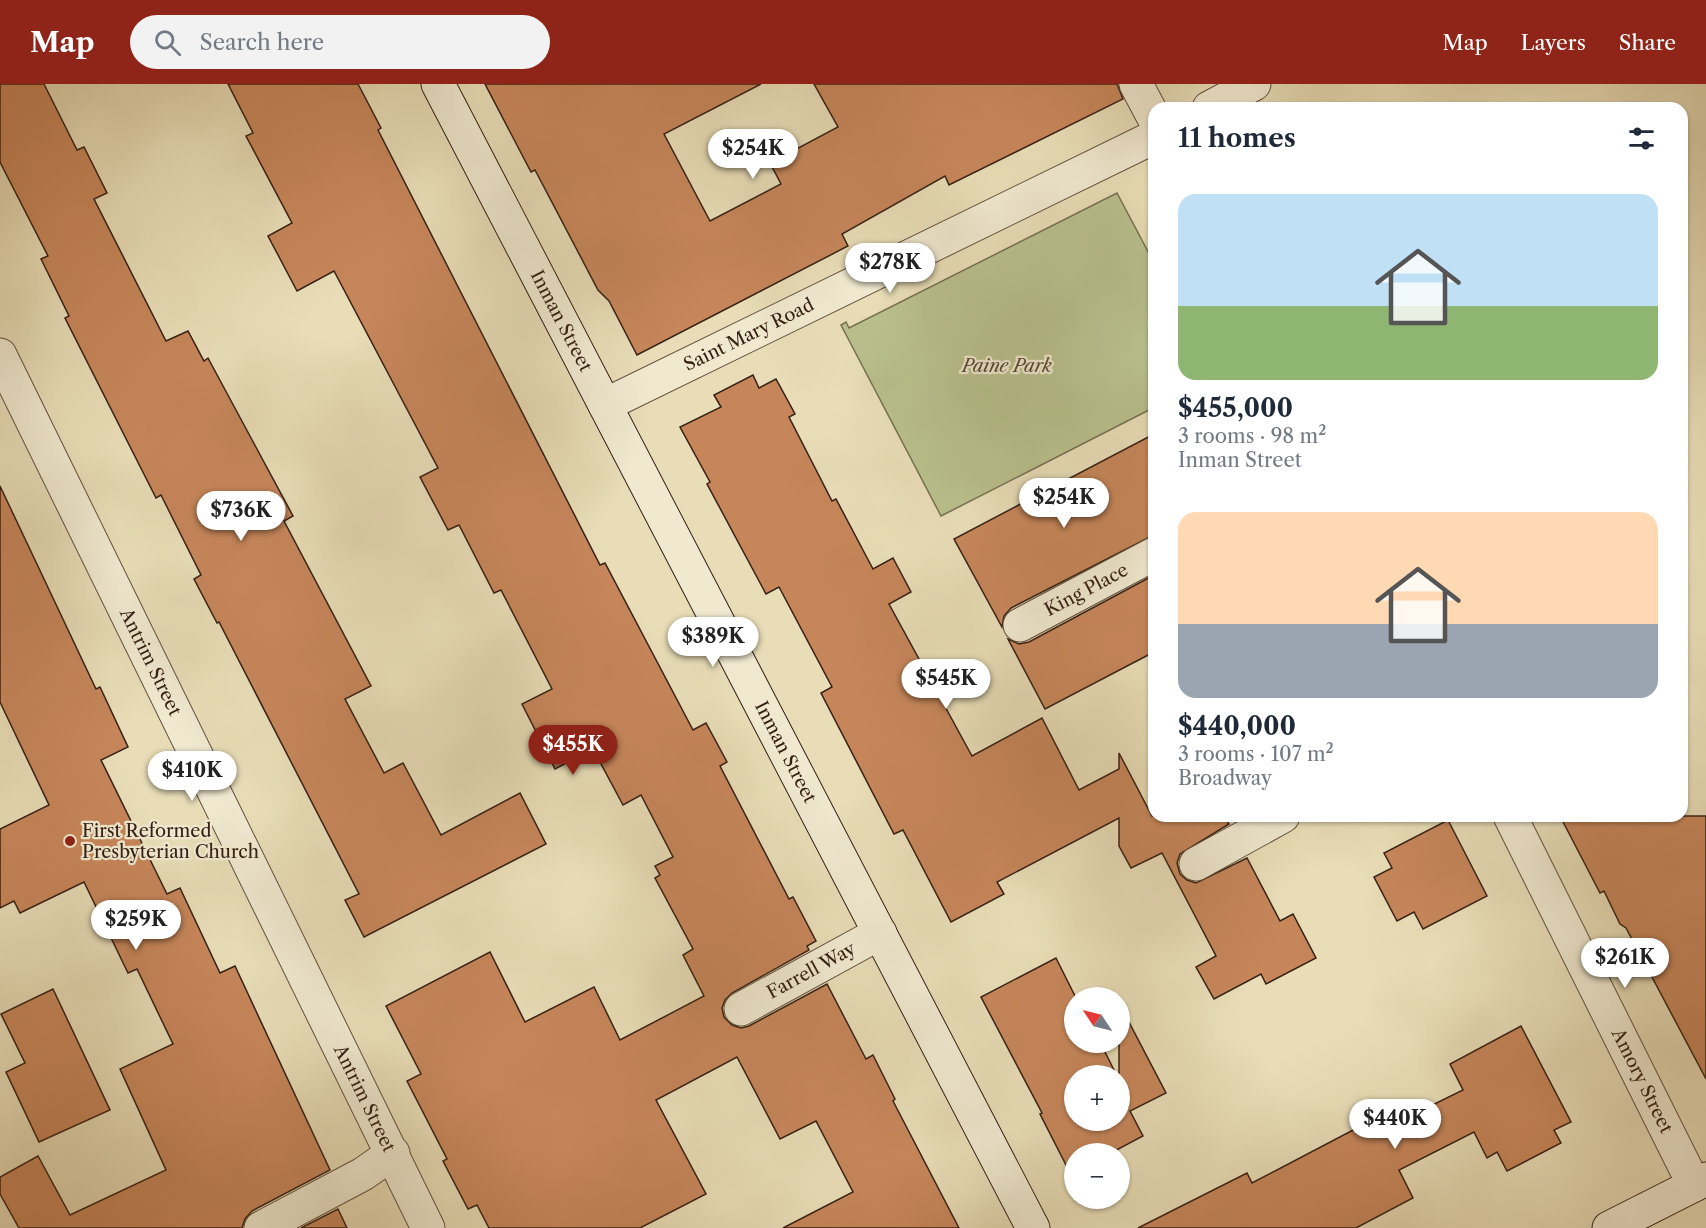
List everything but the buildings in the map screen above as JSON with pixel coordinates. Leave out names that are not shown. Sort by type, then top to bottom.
[{"type":"street","name":"Inman Street","points":[[438,84],[1033,1228]]},
{"type":"street","points":[[1136,84],[1148,107]]},
{"type":"street","points":[[1220,102],[1254,84]]},
{"type":"street","name":"Saint Mary Road","points":[[605,405],[1148,140]]},
{"type":"street","name":"Antrim Street","points":[[0,355],[428,1228]]},
{"type":"street","name":"King Place","points":[[1020,625],[1148,557]]},
{"type":"street","points":[[1196,864],[1272,822]]},
{"type":"street","name":"Amory Street","points":[[1513,822],[1700,1182]]},
{"type":"street","name":"Farrell Way","points":[[741,1008],[880,933]]},
{"type":"street","points":[[261,1228],[363,1174],[393,1153]]},
{"type":"street","points":[[1609,1228],[1700,1182]]},
{"type":"green space","name":"Paine Park","points":[[1117,193],[1148,252],[1148,411],[941,516],[841,325],[846,322],[849,328]]},
{"type":"place","name":"First Reformed Presbyterian Church","points":[[70,841]]}]
